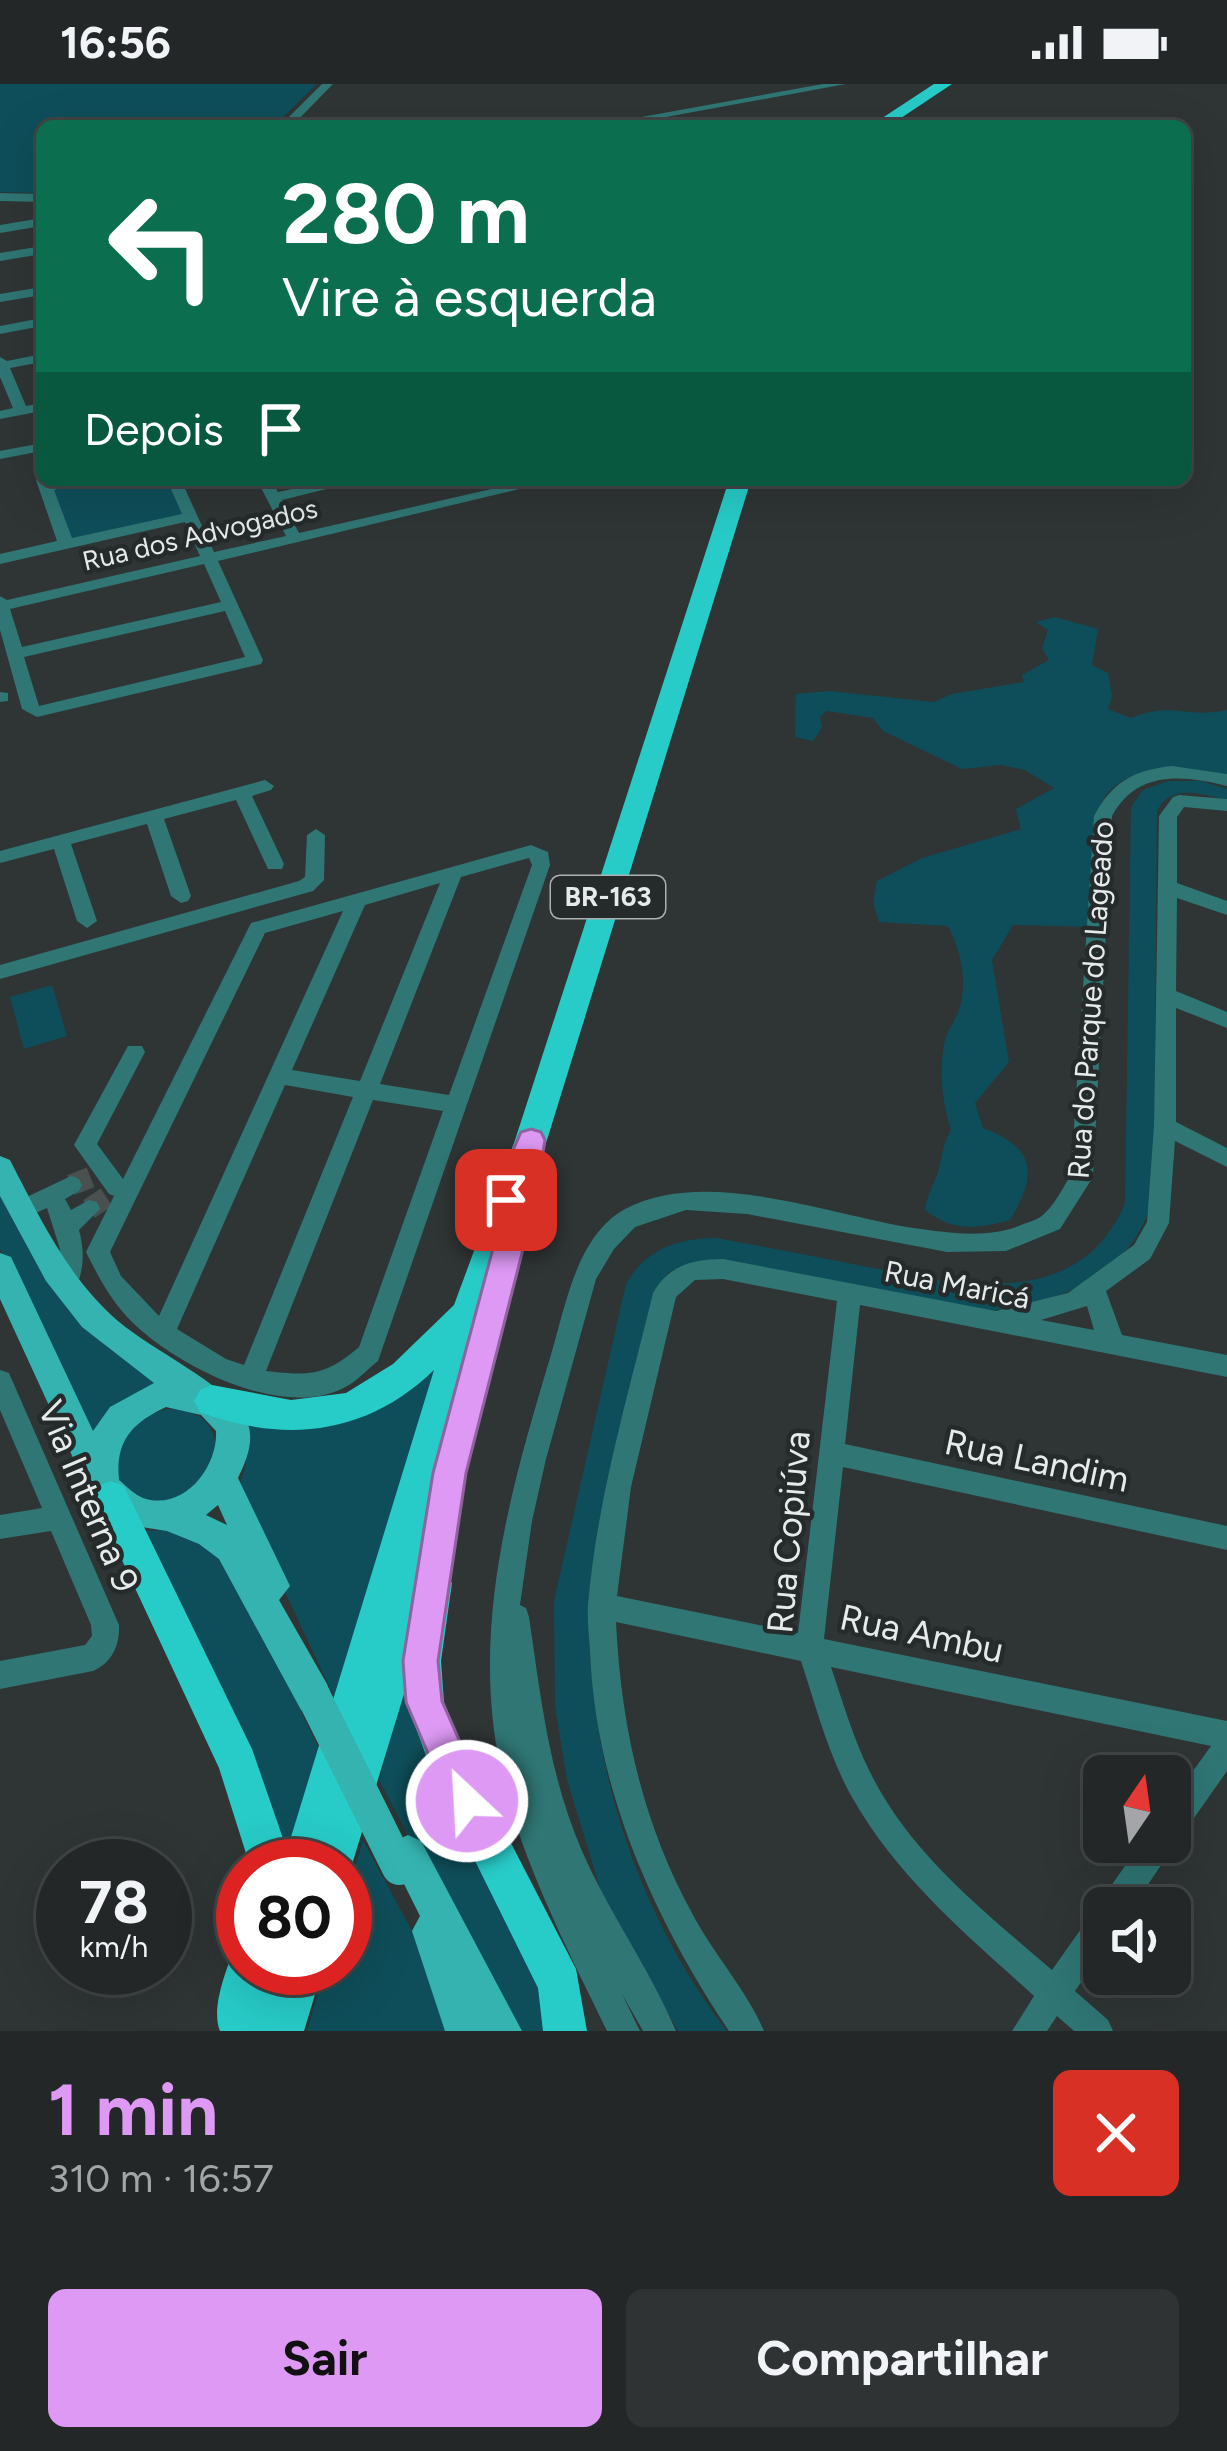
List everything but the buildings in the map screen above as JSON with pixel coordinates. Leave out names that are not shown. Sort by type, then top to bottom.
[{"type":"highway","points":[[887,120],[944,84]]},
{"type":"highway","name":"BR-163","points":[[311,1839],[471,1303],[531,1140],[738,486]]},
{"type":"highway","name":"BR-163","points":[[340,1839],[450,1473],[520,1202],[531,1140]]},
{"type":"highway","points":[[204,1398],[287,1419],[352,1408],[397,1385],[471,1303]]},
{"type":"highway","points":[[450,1473],[421,1661],[424,1702],[448,1764],[560,1984],[565,2031]]},
{"type":"highway","points":[[108,1493],[238,1762],[262,1839]]},
{"type":"highway","points":[[235,2031],[243,1995]]},
{"type":"highway","points":[[253,2031],[264,1995]]},
{"type":"highway","points":[[282,2031],[293,1995]]},
{"type":"main road","points":[[0,1168],[67,1285],[118,1340],[228,1416],[235,1436],[234,1459],[223,1481],[208,1497],[166,1515]]},
{"type":"main road","points":[[0,1266],[108,1493],[136,1513],[166,1515],[211,1533],[231,1549],[318,1692]]},
{"type":"main road","points":[[108,1493],[98,1460],[109,1430],[133,1406],[165,1394],[204,1398]]},
{"type":"main road","points":[[223,1481],[318,1692],[404,1861],[502,2031]]},
{"type":"main road","points":[[404,1861],[440,1950],[465,2031]]},
{"type":"street","points":[[292,120],[328,84]]},
{"type":"street","points":[[633,120],[841,84]]},
{"type":"street","points":[[0,197],[36,198]]},
{"type":"street","points":[[0,229],[36,223]]},
{"type":"street","points":[[0,257],[36,251]]},
{"type":"street","points":[[0,298],[36,292]]},
{"type":"street","points":[[0,330],[36,323]]},
{"type":"street","points":[[21,411],[1,363],[36,359]]},
{"type":"street","points":[[0,416],[36,408]]},
{"type":"street","points":[[0,455],[36,448]]},
{"type":"street","points":[[45,486],[66,544]]},
{"type":"street","points":[[1,603],[31,709],[45,712],[250,663],[257,656],[178,486]]},
{"type":"street","points":[[267,486],[295,538]]},
{"type":"street","points":[[273,498],[328,486]]},
{"type":"street","points":[[465,486],[473,498]]},
{"type":"street","name":"Rua dos Advogados","points":[[1,603],[524,486]]},
{"type":"street","points":[[0,559],[191,516]]},
{"type":"street","points":[[15,654],[231,605]]},
{"type":"street","name":"Rua do Parque do Lageado","points":[[624,2031],[557,1895],[514,1765],[503,1667],[514,1541],[585,1279],[603,1242],[636,1214],[688,1198],[972,1246],[1027,1238],[1066,1209],[1082,1177],[1102,816],[1116,792],[1149,774],[1180,771],[1227,779]]},
{"type":"street","points":[[0,856],[265,786]]},
{"type":"street","points":[[242,794],[275,864]]},
{"type":"street","points":[[984,1321],[1027,1316],[1074,1302],[1142,1252],[1158,1223],[1165,1126],[1171,807],[1179,800],[1197,799],[1227,805]]},
{"type":"street","points":[[154,818],[181,896]]},
{"type":"street","points":[[0,972],[306,886],[314,880],[316,835]]},
{"type":"street","points":[[61,842],[87,920]]},
{"type":"street","points":[[67,1285],[74,1249],[102,1196],[258,928],[519,852],[542,856],[369,1353],[358,1369],[339,1379],[304,1386],[250,1382],[163,1334],[101,1267],[102,1196],[85,1145],[135,1052]]},
{"type":"street","points":[[250,1382],[454,872]]},
{"type":"street","points":[[1167,886],[1227,908]]},
{"type":"street","points":[[163,1334],[359,897]]},
{"type":"street","points":[[1165,995],[1227,1020]]},
{"type":"street","points":[[277,1076],[456,1105]]},
{"type":"street","points":[[1165,1126],[1227,1158]]},
{"type":"street","points":[[22,1210],[61,1190],[102,1196]]},
{"type":"street","name":"Rua Maricá","points":[[602,1606],[607,1549],[665,1293],[677,1276],[694,1268],[723,1269],[1227,1366]]},
{"type":"street","points":[[1094,1289],[1115,1346]]},
{"type":"street","name":"Rua Copiúva","points":[[849,1296],[810,1646],[861,1785],[896,1838],[942,1893],[1097,2031]]},
{"type":"street","name":"Via Interna 9","points":[[0,1675],[93,1658],[106,1640],[105,1625],[1,1384]]},
{"type":"street","name":"Rua Landim","points":[[831,1453],[1227,1538]]},
{"type":"street","points":[[0,1527],[60,1517]]},
{"type":"street","name":"Rua do Parque do Lageado","points":[[510,1574],[527,1714],[554,1820],[585,1896],[660,2031]]},
{"type":"street","points":[[602,1606],[611,1737],[634,1817],[663,1893],[709,1976],[748,2031]]},
{"type":"street","name":"Rua Ambu","points":[[602,1606],[1227,1735]]},
{"type":"street","points":[[1191,1808],[1217,1783],[1227,1747]]},
{"type":"street","points":[[1028,2031],[1083,1953]]},
{"type":"shaded area","points":[[0,84],[317,84],[280,120],[36,120],[36,193],[0,192]]},
{"type":"shaded area","points":[[171,486],[183,515],[71,540],[53,489]]},
{"type":"shaded area","points":[[1055,617],[1098,629],[1092,665],[1108,673],[1112,696],[1108,709],[1131,718],[1170,710],[1227,710],[1227,775],[1157,770],[1123,781],[1109,791],[1096,818],[1092,927],[1013,925],[992,960],[1009,1062],[975,1103],[983,1128],[1014,1144],[1027,1164],[1028,1176],[1010,1220],[976,1227],[956,1225],[925,1210],[951,1130],[942,1066],[945,1040],[962,999],[960,956],[948,926],[879,922],[873,902],[877,881],[922,858],[1021,829],[1016,809],[1054,788],[1025,770],[1001,765],[962,769],[883,731],[873,718],[827,711],[820,717],[822,728],[813,741],[795,737],[796,694],[829,691],[934,702],[952,694],[1024,682],[1022,675],[1049,660],[1042,648],[1048,630],[1036,622]]},
{"type":"shaded area","points":[[1168,781],[1201,781],[1227,789],[1227,800],[1179,794],[1157,811],[1154,1194],[1144,1223],[1109,1267],[1060,1295],[974,1312],[704,1260],[669,1272],[653,1294],[589,1616],[598,1727],[624,1835],[667,1937],[727,2031],[678,2031],[601,1891],[567,1780],[555,1706],[554,1601],[626,1284],[653,1254],[676,1243],[703,1239],[936,1279],[1011,1283],[1045,1277],[1076,1263],[1103,1239],[1125,1204],[1131,807],[1143,790]]},
{"type":"shaded area","points":[[52,985],[67,1036],[24,1049],[10,997]]},
{"type":"shaded area","points":[[0,1192],[32,1253],[67,1304],[110,1348],[167,1387],[96,1446],[0,1249]]},
{"type":"shaded area","points":[[437,1364],[335,1699],[238,1491],[246,1464],[243,1423],[262,1427]]},
{"type":"shaded area","points":[[174,1408],[209,1425],[217,1464],[175,1502],[131,1498],[113,1472],[120,1448],[139,1421]]},
{"type":"shaded area","points":[[138,1531],[182,1533],[231,1565],[322,1755],[296,1839],[275,1839]]},
{"type":"shaded area","points":[[408,1669],[538,1960],[551,2031],[511,2031],[379,1780]]},
{"type":"shaded area","points":[[372,1857],[425,1955],[448,2031],[307,2031],[317,1995],[372,1995]]},
{"type":"tunnel","points":[[71,1185],[94,1176]]},
{"type":"tunnel","points":[[89,1209],[107,1197]]},
{"type":"route","points":[[467,1801],[424,1702],[421,1661],[450,1473],[520,1202],[531,1140],[506,1200]]}]
